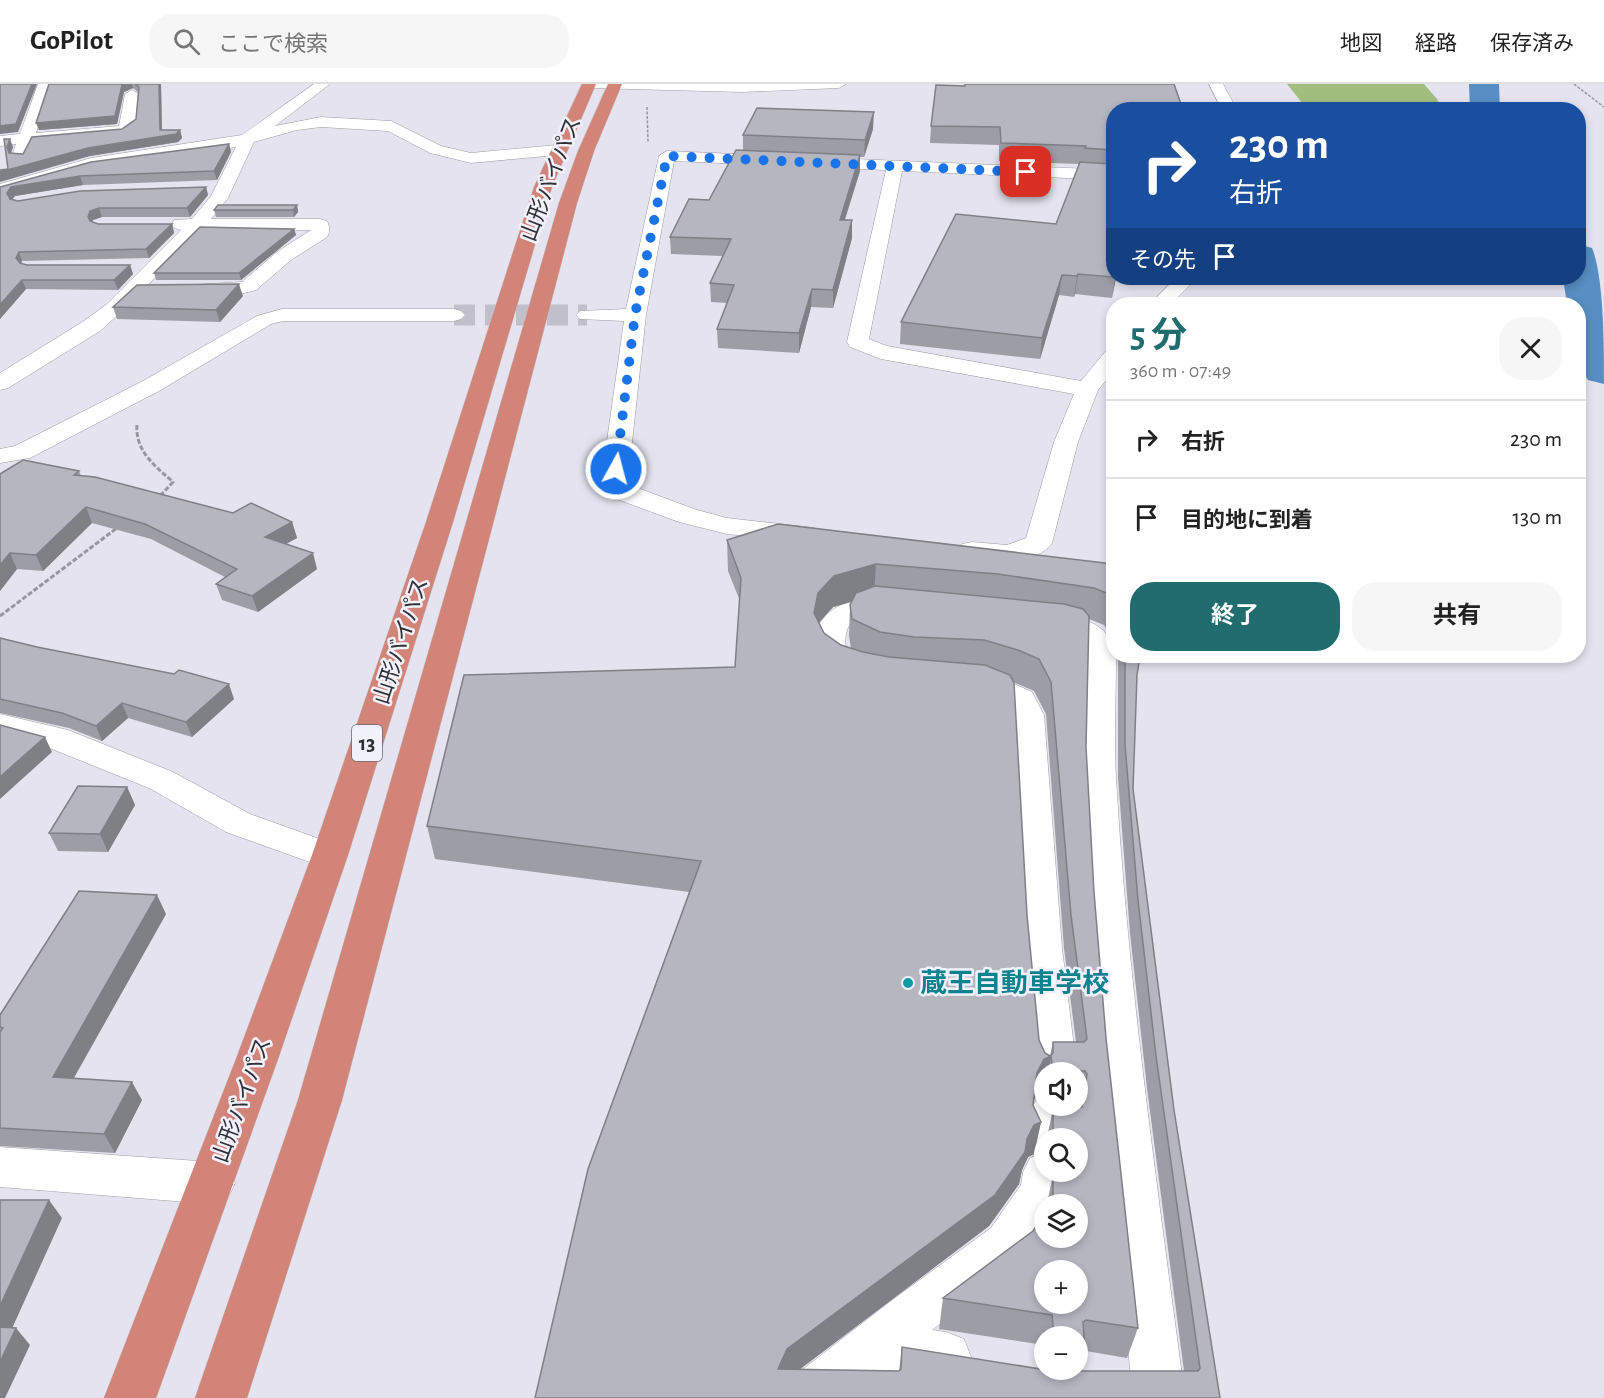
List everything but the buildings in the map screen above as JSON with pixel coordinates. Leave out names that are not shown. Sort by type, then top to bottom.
[{"type":"highway","name":"山形バイパス","points":[[130,1398],[212,1183],[329,856],[466,441],[543,188],[557,150],[603,84]]},
{"type":"highway","name":"山形バイパス","points":[[221,1398],[320,1100],[568,202],[586,151],[603,84]]},
{"type":"street","points":[[16,167],[45,84]]},
{"type":"street","points":[[0,383],[92,326],[136,288],[197,224],[225,187],[248,138],[323,84]]},
{"type":"street","points":[[603,84],[742,88],[839,84]]},
{"type":"street","points":[[1216,84],[1226,102]]},
{"type":"street","points":[[0,141],[123,130],[128,127],[132,94]]},
{"type":"street","points":[[0,189],[91,163],[231,143],[296,124],[321,122],[391,126],[436,150],[451,155],[498,157],[557,150]]},
{"type":"street","points":[[833,537],[727,526],[688,516],[623,492],[616,469],[635,315],[667,156],[1106,175]]},
{"type":"street","points":[[895,166],[858,342],[881,352],[1087,389]]},
{"type":"street","points":[[202,188],[225,187]]},
{"type":"street","points":[[162,224],[320,225],[320,232],[284,256],[249,286],[236,289],[180,288]]},
{"type":"street","points":[[134,266],[157,266]]},
{"type":"street","points":[[1167,297],[1180,285]]},
{"type":"street","points":[[136,288],[158,288]]},
{"type":"street","points":[[0,456],[21,453],[151,386],[264,320],[282,315],[454,315]]},
{"type":"street","points":[[586,315],[635,315]]},
{"type":"street","points":[[951,548],[1010,554],[1038,543],[1066,442],[1087,389],[1106,366]]},
{"type":"street","points":[[889,676],[863,673],[840,663],[830,648],[832,626],[846,612],[874,606],[924,611]]},
{"type":"street","points":[[1016,620],[1063,624],[1090,632],[1101,648],[1099,776],[1107,914],[1128,1127],[1144,1391]]},
{"type":"street","points":[[945,681],[978,684],[999,689],[1022,699],[1028,715],[1043,948],[1055,1062]]},
{"type":"street","points":[[0,725],[56,738],[151,776],[238,823],[329,856]]},
{"type":"street","points":[[0,1167],[212,1183]]},
{"type":"street","points":[[807,1398],[873,1345],[1008,1244],[1043,1192],[1044,1182]]},
{"type":"street","points":[[873,1345],[987,1363]]},
{"type":"street","points":[[870,1398],[873,1345]]},
{"type":"path","points":[[1574,84],[1604,107]]},
{"type":"path","points":[[648,85],[649,150],[667,156]]},
{"type":"path","points":[[151,386],[142,404],[136,429],[139,447],[172,482],[152,503]]},
{"type":"path","points":[[0,616],[124,523]]},
{"type":"green space","points":[[1287,84],[1424,84],[1438,102],[1301,102]]},
{"type":"waterway","points":[[1484,84],[1485,102]]},
{"type":"waterway","points":[[1585,285],[1595,342],[1604,370]]},
{"type":"tunnel","points":[[454,315],[587,315]]},
{"type":"place","name":"蔵王自動車学校","points":[[908,983]]},
{"type":"route","points":[[616,469],[635,315],[667,156],[1026,172]]}]
